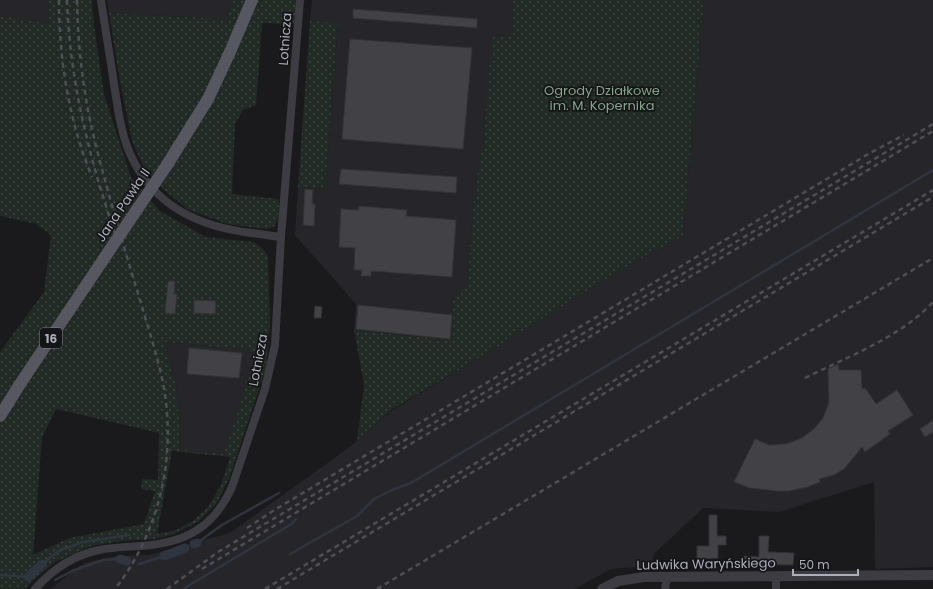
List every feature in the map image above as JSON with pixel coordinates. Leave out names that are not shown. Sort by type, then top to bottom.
[{"type":"main road","name":"Jana Pawła II","points":[[0,416],[168,165],[208,99],[252,0]]},
{"type":"street","points":[[101,0],[120,118],[132,159],[142,177],[160,196],[175,208],[190,217],[209,225],[229,230],[281,237]]},
{"type":"street","name":"Lotnicza","points":[[35,589],[54,571],[68,562],[89,552],[100,549],[156,545],[181,539],[201,528],[216,515],[225,502],[232,487],[265,389],[275,345],[281,237],[300,0]]},
{"type":"street","name":"Ludwika Waryńskiego","points":[[602,589],[618,581],[644,577],[933,575]]},
{"type":"street","points":[[776,576],[776,589]]},
{"type":"street","points":[[666,589],[667,577]]},
{"type":"shaded area","points":[[0,0],[48,0],[49,23],[0,16]]},
{"type":"shaded area","points":[[107,0],[233,0],[226,19],[109,13]]},
{"type":"shaded area","points":[[312,0],[513,0],[512,36],[493,35],[483,145],[475,187],[467,286],[453,300],[450,314],[454,314],[451,340],[354,330],[356,304],[295,235],[298,187],[325,189],[338,24],[310,21]]},
{"type":"shaded area","points":[[704,0],[933,0],[933,567],[875,569],[874,482],[779,512],[703,508],[654,554],[650,566],[611,569],[575,589],[50,589],[84,563],[116,556],[149,555],[230,533],[351,446],[391,411],[622,269],[683,236]]},
{"type":"shaded area","points":[[164,342],[253,350],[250,370],[224,454],[179,449],[180,427],[176,385]]},
{"type":"green space","points":[[48,0],[92,0],[104,94],[131,177],[160,211],[206,237],[254,242],[264,250],[268,256],[270,325],[266,368],[229,479],[216,504],[198,522],[172,535],[154,539],[122,541],[91,546],[55,562],[32,581],[25,589],[0,589],[0,352],[44,292],[51,235],[36,224],[0,216],[0,16],[49,23]],"holes":[[[164,342],[253,350],[250,370],[224,454],[179,449],[180,427],[176,385]],[[56,409],[159,433],[158,480],[142,479],[141,489],[155,491],[144,524],[69,538],[33,555],[42,437]],[[172,451],[230,457],[221,485],[208,507],[193,521],[176,530],[157,534]]]},
{"type":"green space","points":[[233,0],[296,0],[294,24],[262,23],[256,105],[243,110],[235,124],[232,194],[279,199],[278,220],[274,227],[267,229],[227,224],[187,209],[163,189],[145,170],[132,141],[109,13],[226,19]]},
{"type":"green space","name":"Ogrody Działkowe im. M. Kopernika","points":[[513,0],[704,0],[683,236],[622,269],[492,350],[391,410],[357,441],[364,385],[354,330],[451,340],[454,314],[450,314],[453,300],[467,285],[475,187],[483,145],[493,35],[512,36]]},
{"type":"green space","points":[[310,21],[338,23],[325,189],[298,187]]},
{"type":"building","points":[[353,9],[477,19],[477,28],[353,18]]},
{"type":"building","points":[[350,39],[472,48],[463,149],[342,139]]},
{"type":"building","points":[[341,169],[457,177],[456,193],[339,184]]},
{"type":"building","points":[[305,189],[313,190],[312,204],[315,204],[314,226],[303,225]]},
{"type":"building","points":[[359,206],[407,210],[406,216],[456,220],[452,277],[371,271],[371,276],[361,276],[362,270],[354,270],[355,248],[339,247],[341,209],[358,210]]},
{"type":"building","points":[[168,281],[175,281],[174,294],[177,294],[175,314],[165,313]]},
{"type":"building","points":[[194,300],[216,301],[215,314],[194,313]]},
{"type":"building","points":[[358,305],[452,315],[450,339],[356,329]]},
{"type":"building","points":[[315,306],[322,307],[321,318],[314,318]]},
{"type":"building","points":[[189,348],[242,353],[239,378],[187,374]]},
{"type":"building","points":[[838,364],[839,370],[861,370],[862,389],[865,388],[876,404],[897,390],[913,415],[888,431],[890,434],[865,452],[862,447],[845,468],[834,475],[819,479],[820,482],[807,487],[789,491],[777,491],[750,488],[734,482],[755,439],[769,445],[786,444],[802,438],[815,428],[823,418],[829,402],[828,369]]},
{"type":"building","points":[[933,420],[933,432],[925,437],[920,429]]},
{"type":"building","points":[[709,515],[717,515],[717,536],[726,536],[726,545],[718,545],[718,558],[697,559],[697,546],[709,546]]},
{"type":"building","points":[[759,536],[769,536],[768,552],[794,553],[793,565],[744,564],[744,556],[759,557]]},
{"type":"waterway","points":[[290,554],[357,516],[374,499],[394,489],[411,483],[933,170]]},
{"type":"waterway","points":[[197,543],[222,525],[279,493]]},
{"type":"waterway","points":[[183,589],[293,523],[296,519]]},
{"type":"waterway","points":[[42,564],[60,550],[83,542],[129,535]]},
{"type":"waterway","points":[[164,556],[185,548]]},
{"type":"waterway","points":[[139,564],[164,556]]},
{"type":"waterway","points":[[55,580],[72,571],[103,560],[120,559]]},
{"type":"waterway","points":[[120,559],[127,561]]},
{"type":"waterway","points":[[28,577],[42,564]]},
{"type":"waterway","points":[[0,575],[28,577]]},
{"type":"railway","points":[[59,0],[59,23],[63,68],[71,112],[92,177]]},
{"type":"railway","points":[[67,0],[70,48],[82,118],[100,187],[118,242]]},
{"type":"railway","points":[[77,0],[83,81],[90,121],[114,214],[158,362],[167,410],[168,437],[166,465],[154,517],[131,566],[115,589]]},
{"type":"railway","points":[[167,589],[218,552],[933,124]]},
{"type":"railway","points":[[202,569],[933,131]]},
{"type":"railway","points":[[247,528],[276,509],[870,153],[904,135]]},
{"type":"railway","points":[[265,589],[933,190]]},
{"type":"railway","points":[[277,589],[933,197]]},
{"type":"railway","points":[[377,589],[933,258]]},
{"type":"railway","points":[[805,378],[890,336],[905,326],[933,302]]}]
